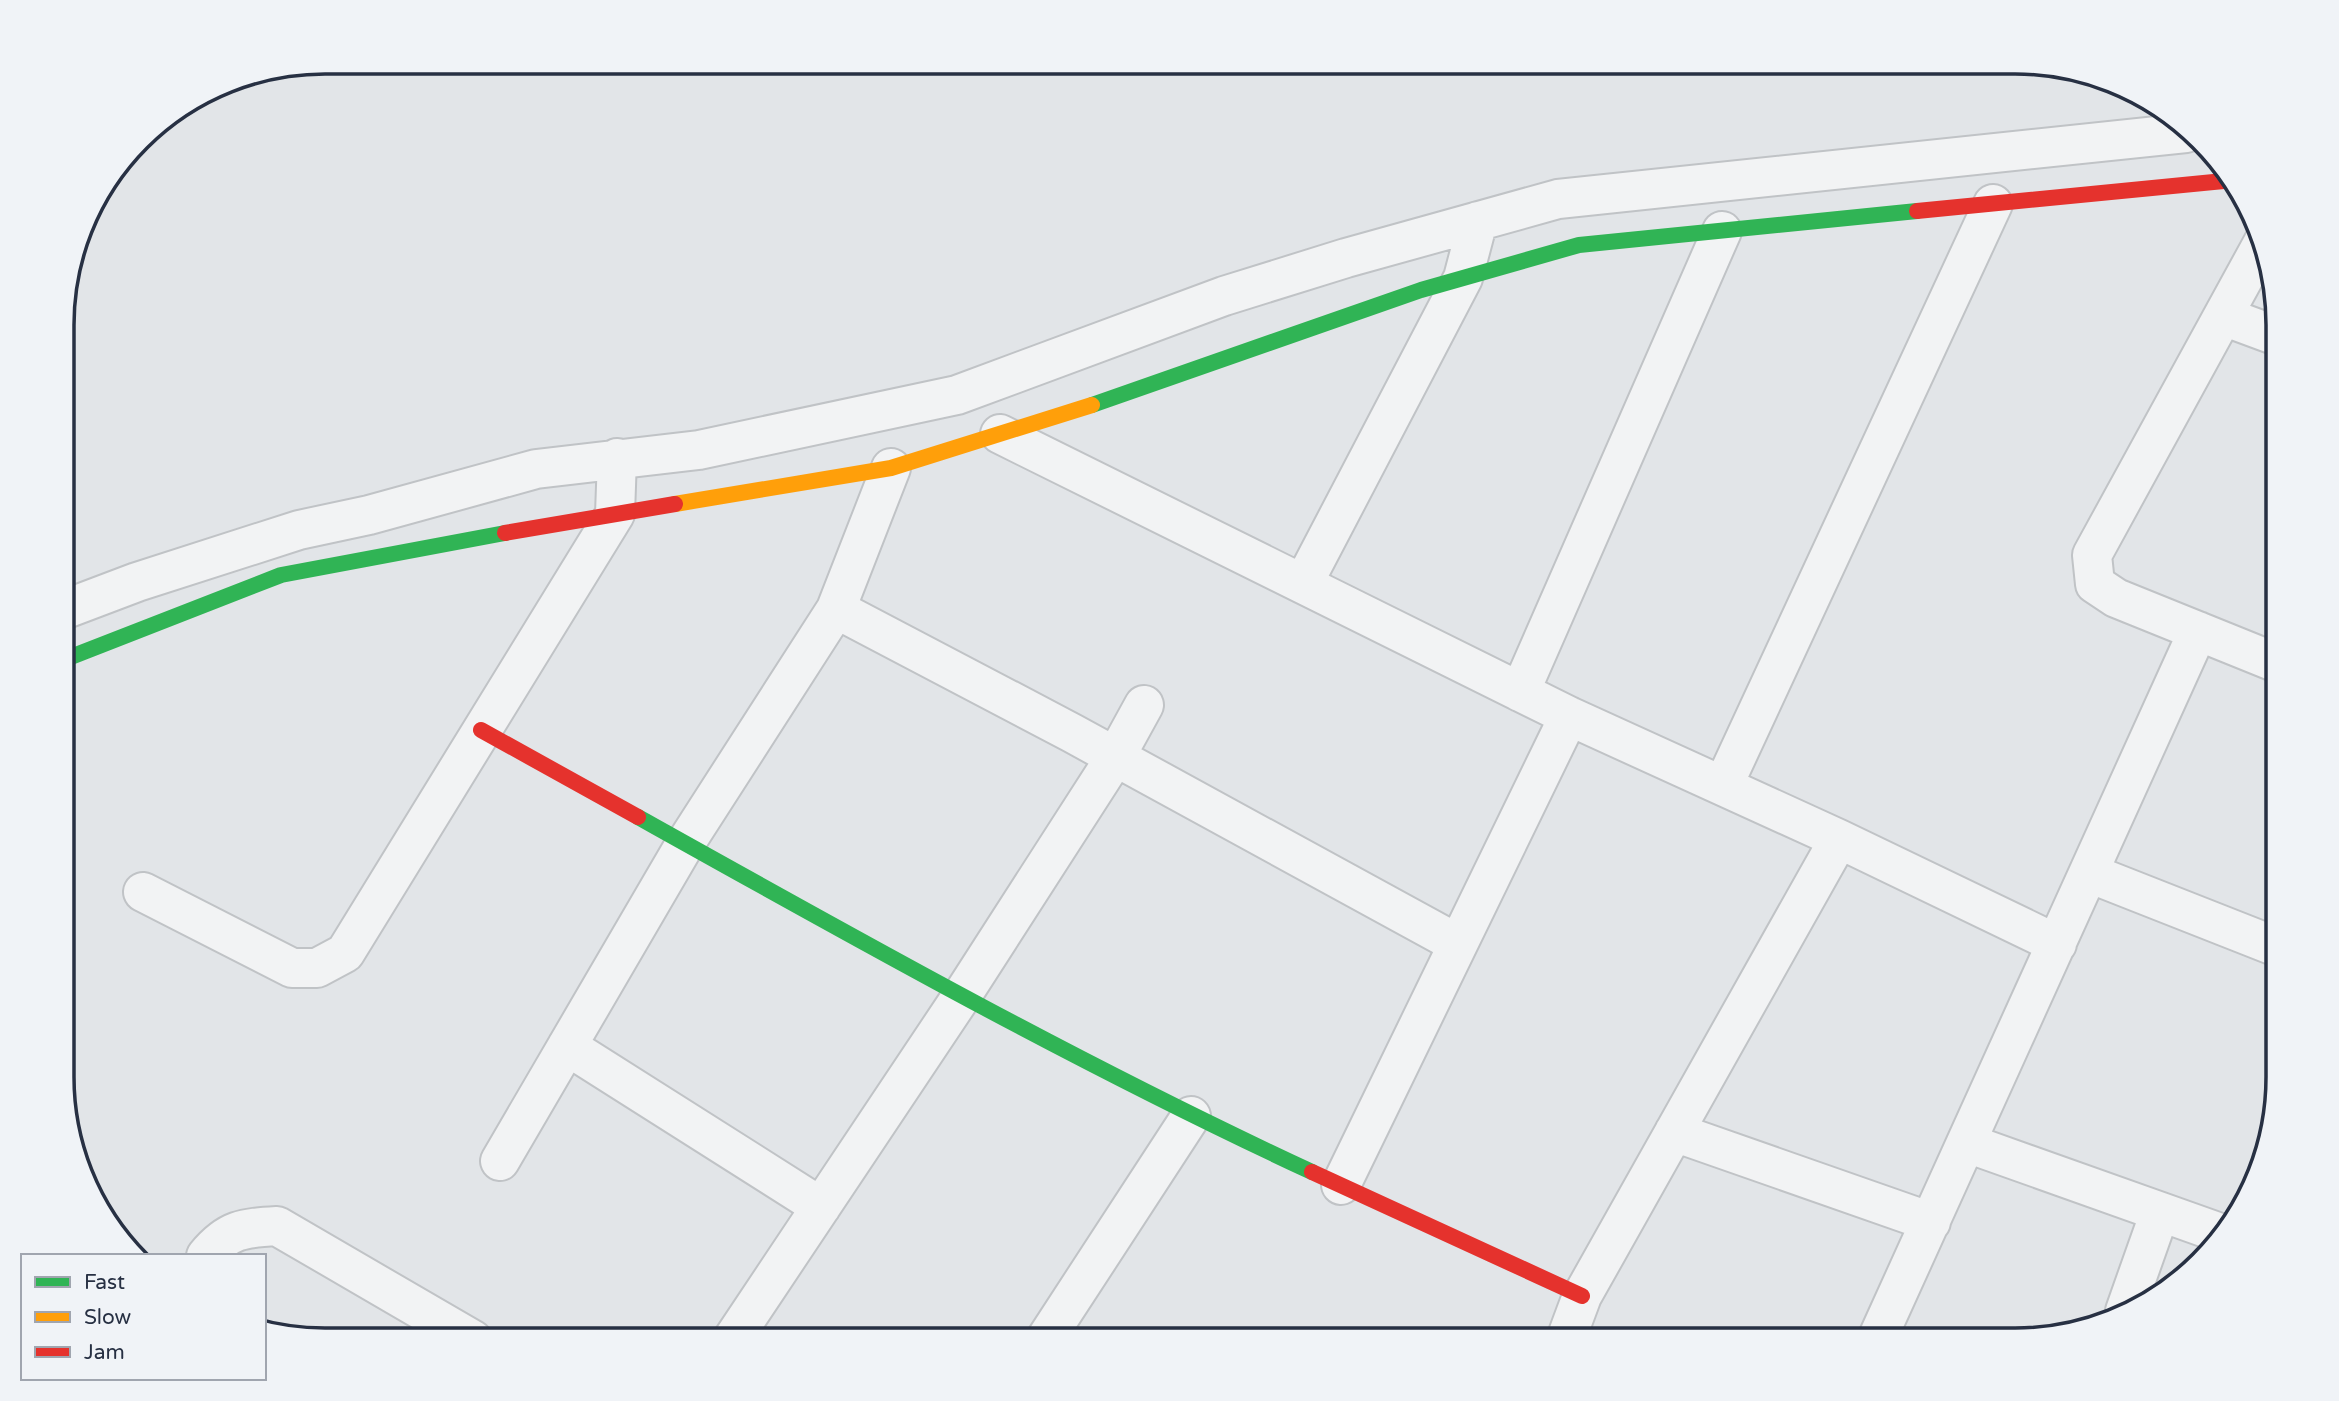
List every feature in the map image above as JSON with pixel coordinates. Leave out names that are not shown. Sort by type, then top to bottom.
[{"type":"street","points":[[74,606],[137,582],[299,530],[536,469],[699,450],[957,395],[1224,296],[1478,220],[1558,199],[2178,134]]},
{"type":"street","points":[[74,656],[281,575],[355,558],[891,468],[1463,278],[1579,245],[2220,181]]},
{"type":"street","points":[[1723,786],[1993,204]]},
{"type":"street","points":[[1303,584],[1463,278],[1478,220]]},
{"type":"street","points":[[1520,692],[1722,231]]},
{"type":"street","points":[[2256,256],[2092,555],[2095,584],[2106,591],[2266,659]]},
{"type":"street","points":[[2223,316],[2266,332]]},
{"type":"street","points":[[1000,434],[1569,716],[1839,839],[2057,944]]},
{"type":"street","points":[[142,892],[292,968],[317,968],[345,953],[615,514],[617,458]]},
{"type":"street","points":[[500,1161],[685,844],[836,609],[891,468]]},
{"type":"street","points":[[137,582],[150,626]]},
{"type":"street","points":[[836,609],[1116,756],[1458,944]]},
{"type":"street","points":[[1882,1328],[2198,631]]},
{"type":"street","points":[[740,1328],[961,997],[1116,756],[1144,705]]},
{"type":"street","points":[[1341,1185],[1569,716]]},
{"type":"street","points":[[481,730],[961,997],[1191,1116],[1582,1296]]},
{"type":"street","points":[[1570,1328],[1582,1296],[1839,839]]},
{"type":"street","points":[[2089,873],[2266,943]]},
{"type":"street","points":[[567,1046],[821,1207]]},
{"type":"street","points":[[1052,1328],[1191,1116]]},
{"type":"street","points":[[1674,1132],[1931,1222]]},
{"type":"street","points":[[1967,1143],[2213,1230]]},
{"type":"street","points":[[2129,1300],[2160,1212]]},
{"type":"street","points":[[208,1254],[223,1236],[248,1228],[277,1226],[450,1328]]},
{"type":"traffic: fast","points":[[1092,405],[1421,290],[1579,245],[1917,211]]},
{"type":"traffic: fast","points":[[74,656],[281,575],[505,533]]},
{"type":"traffic: fast","points":[[638,817],[888,956],[1056,1045],[1312,1172]]},
{"type":"traffic: slow","points":[[675,504],[891,468],[1092,405]]},
{"type":"traffic: jam","points":[[1917,211],[2220,181]]},
{"type":"traffic: jam","points":[[505,533],[675,504]]},
{"type":"traffic: jam","points":[[481,730],[638,817]]},
{"type":"traffic: jam","points":[[1312,1172],[1582,1296]]}]
